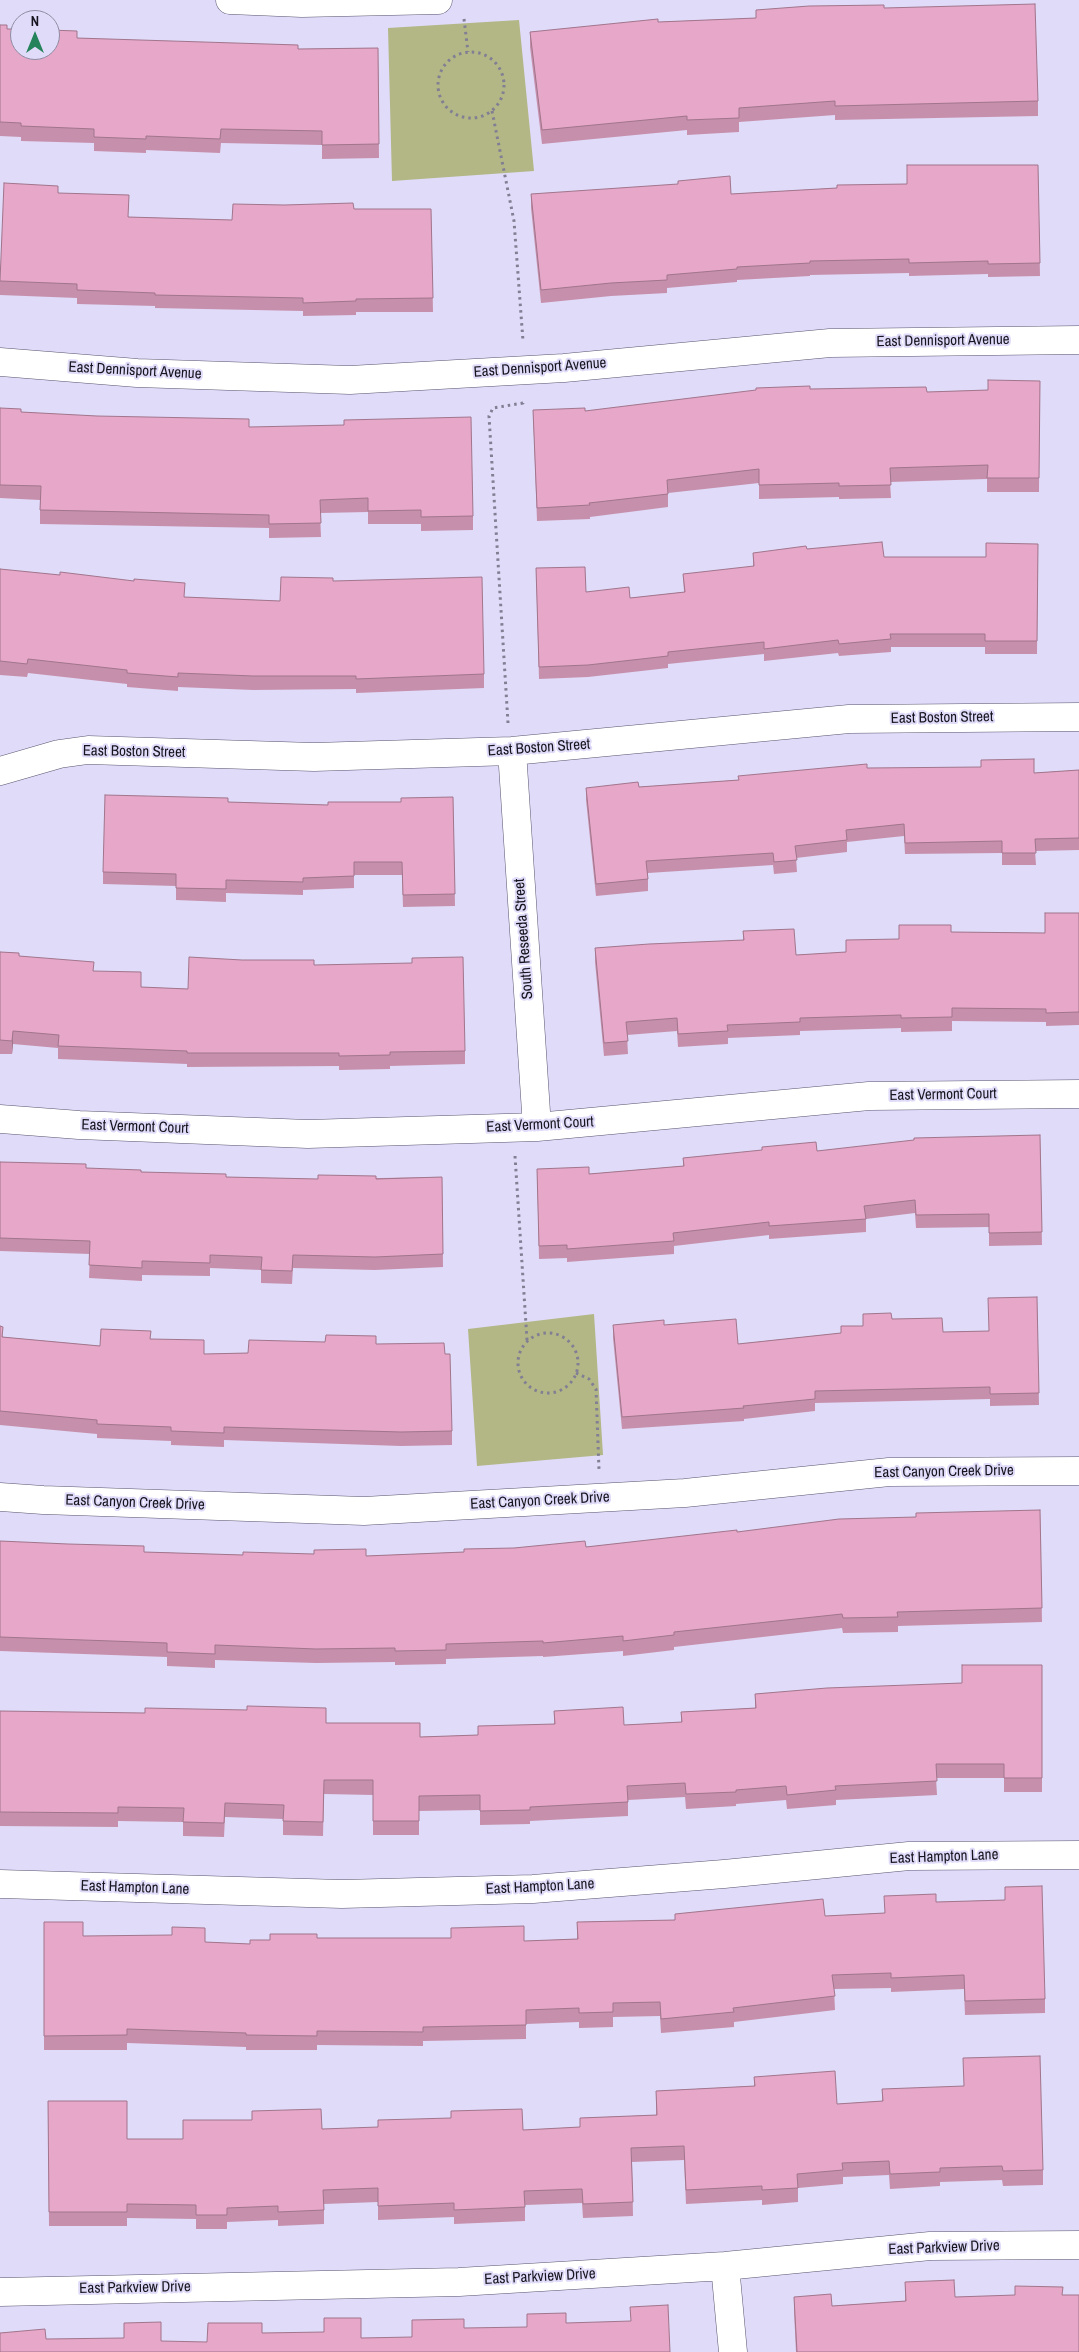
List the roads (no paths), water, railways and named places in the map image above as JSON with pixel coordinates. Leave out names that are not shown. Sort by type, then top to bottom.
[{"type":"street","points":[[230,0],[302,3],[436,0]]},
{"type":"street","name":"East Dennisport Avenue","points":[[0,362],[137,373],[350,380],[564,368],[830,343],[1079,340]]},
{"type":"street","name":"East Boston Street","points":[[0,771],[59,754],[88,750],[314,757],[512,751],[850,719],[1079,717]]},
{"type":"street","name":"South Reseeda Street","points":[[512,751],[537,1127]]},
{"type":"street","name":"East Vermont Court","points":[[0,1119],[89,1125],[308,1134],[537,1127],[869,1096],[1079,1094]]},
{"type":"street","name":"East Canyon Creek Drive","points":[[0,1497],[364,1511],[685,1493],[889,1472],[1079,1471]]},
{"type":"street","name":"East Hampton Lane","points":[[0,1884],[342,1894],[533,1889],[724,1874],[910,1856],[1079,1855]]},
{"type":"street","name":"East Parkview Drive","points":[[0,2292],[459,2282],[725,2266],[930,2246],[1079,2245]]},
{"type":"street","points":[[725,2266],[734,2352]]}]
